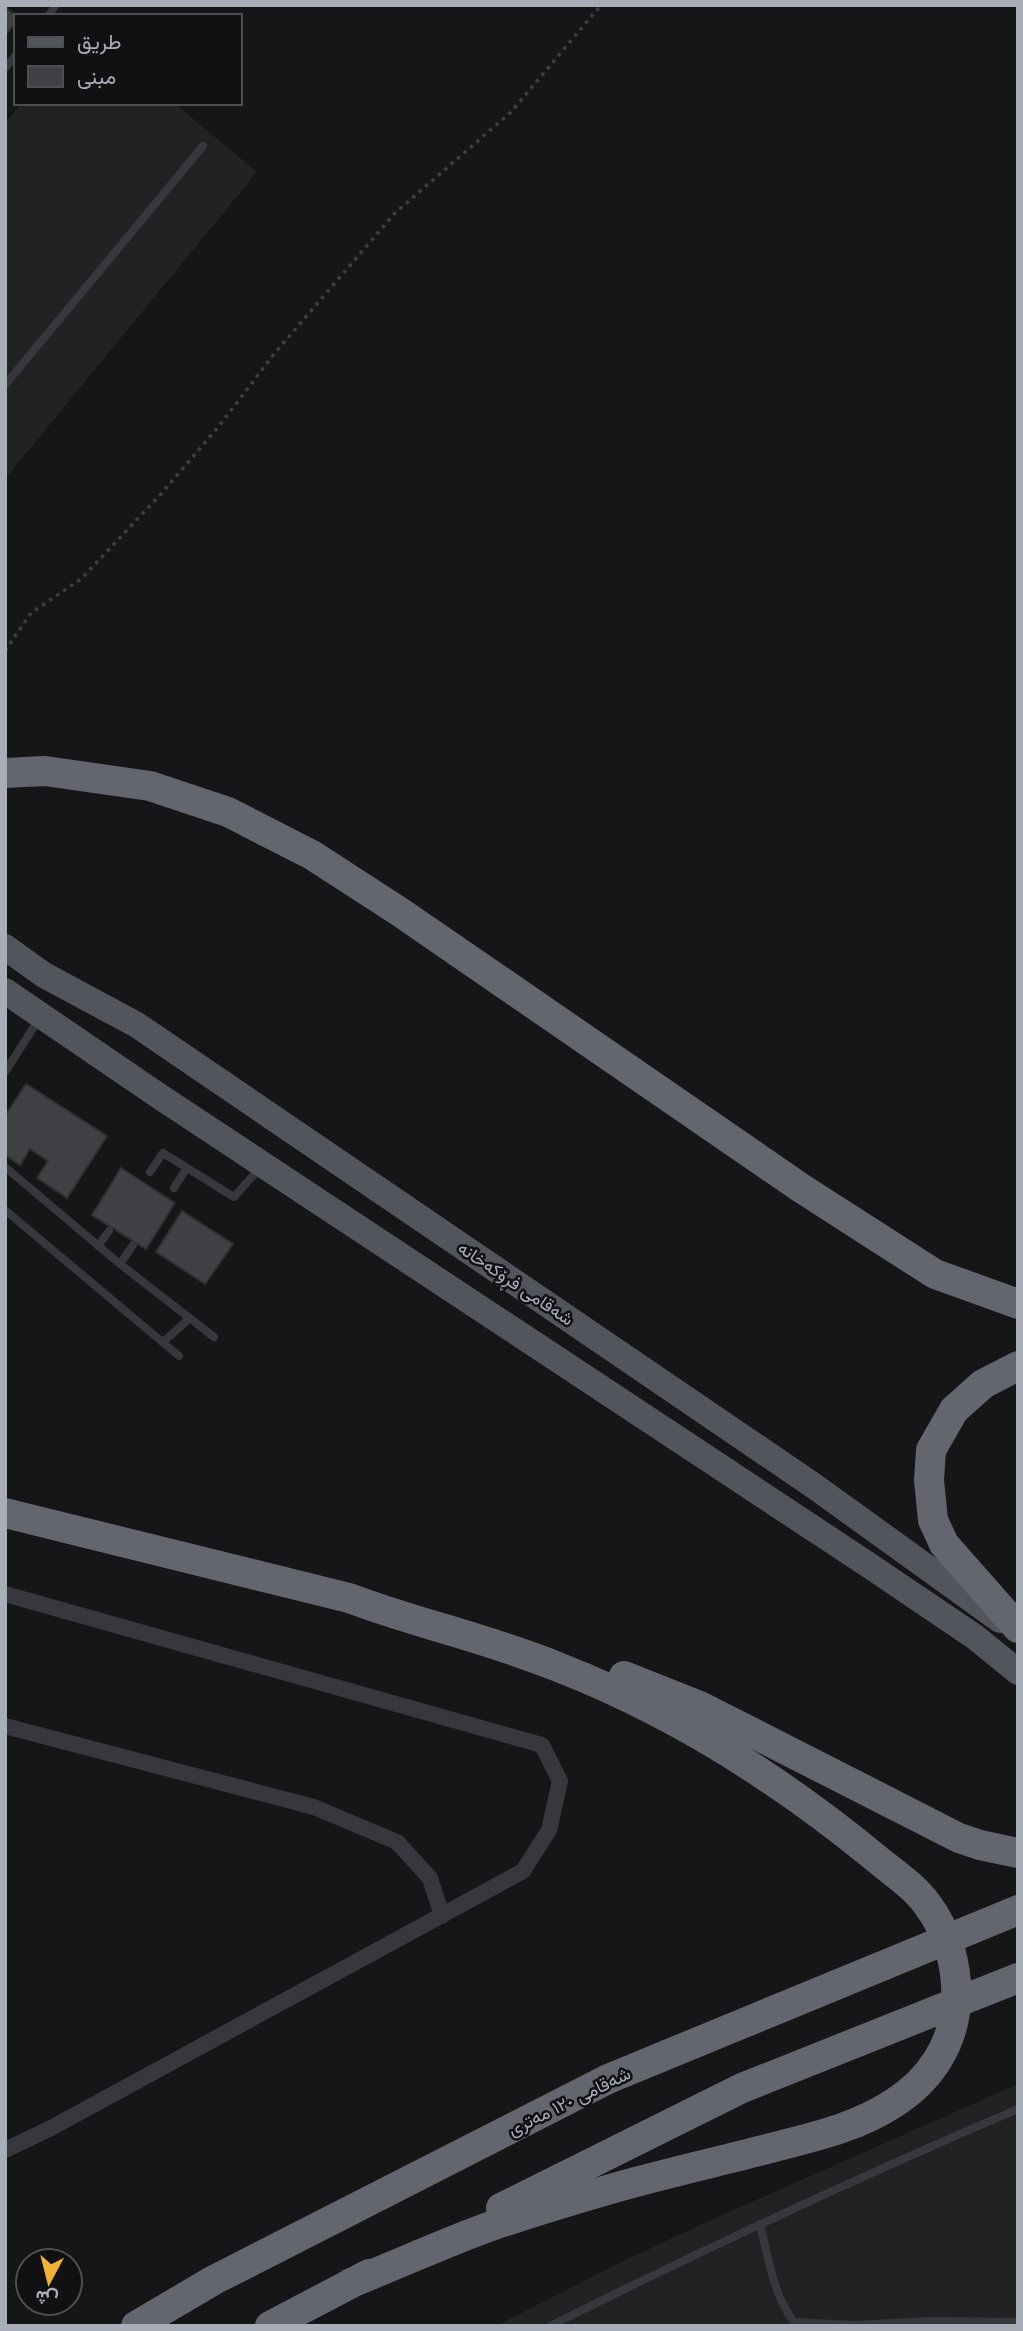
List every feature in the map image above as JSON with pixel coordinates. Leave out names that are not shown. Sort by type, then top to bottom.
[{"type":"highway","points":[[5,773],[45,771],[150,786],[228,812],[312,855],[411,919],[802,1188],[935,1274],[1018,1304]]},
{"type":"highway","points":[[1018,1366],[983,1384],[954,1410],[932,1450],[929,1480],[933,1520],[944,1545],[1018,1628]]},
{"type":"highway","points":[[5,1513],[349,1598],[401,1606],[568,1654],[702,1707],[960,1838],[981,1846],[1018,1853]]},
{"type":"highway","points":[[349,1598],[556,1665],[626,1696],[761,1774],[851,1838],[917,1892],[944,1936],[956,1972],[956,2012],[946,2046],[937,2063],[902,2098],[879,2112],[835,2132],[619,2187],[506,2222],[351,2283]]},
{"type":"highway","name":"شەقامی ١٢٠ مەتری","points":[[136,2326],[214,2280],[608,2079],[1018,1910]]},
{"type":"highway","points":[[270,2326],[742,2088],[1018,1978]]},
{"type":"main road","name":"شەقامی فڕۆکەخانە","points":[[5,947],[44,975],[137,1025],[814,1486],[1018,1634]]},
{"type":"main road","points":[[44,975],[23,1003],[870,1566],[975,1637],[1018,1672]]},
{"type":"street","points":[[5,1594],[542,1745],[560,1781],[549,1830],[523,1871],[51,2128],[5,2150]]},
{"type":"street","points":[[5,1726],[314,1807],[397,1842],[430,1878],[442,1916]]},
{"type":"lane","points":[[5,386],[203,146]]},
{"type":"lane","points":[[5,1072],[23,1003]]},
{"type":"lane","points":[[150,1172],[163,1153],[234,1197],[263,1165]]},
{"type":"lane","points":[[5,1167],[120,1264],[214,1337]]},
{"type":"lane","points":[[174,1188],[186,1169]]},
{"type":"lane","points":[[5,1210],[179,1356]]},
{"type":"lane","points":[[98,1246],[109,1231]]},
{"type":"lane","points":[[120,1264],[134,1245]]},
{"type":"lane","points":[[163,1342],[190,1318]]},
{"type":"lane","points":[[550,2326],[873,2171],[1018,2109]]},
{"type":"lane","points":[[760,2224],[777,2289],[785,2311],[794,2322],[854,2325],[930,2321],[1018,2322]]},
{"type":"path","points":[[5,651],[31,613],[81,579],[161,494],[219,426],[274,354],[396,213],[511,112],[601,5]]},
{"type":"shaded area","points":[[20,105],[176,105],[257,172],[5,479],[5,123]]},
{"type":"shaded area","points":[[1018,2084],[1018,2326],[496,2326],[621,2262],[709,2221]]},
{"type":"building","points":[[5,7],[14,14],[14,25],[5,35]]},
{"type":"building","points":[[26,1084],[107,1136],[67,1198],[37,1178],[48,1161],[30,1149],[20,1165],[5,1155],[5,1116]]},
{"type":"building","points":[[121,1168],[175,1203],[146,1249],[92,1215]]},
{"type":"building","points":[[182,1211],[233,1244],[205,1284],[156,1252]]}]
